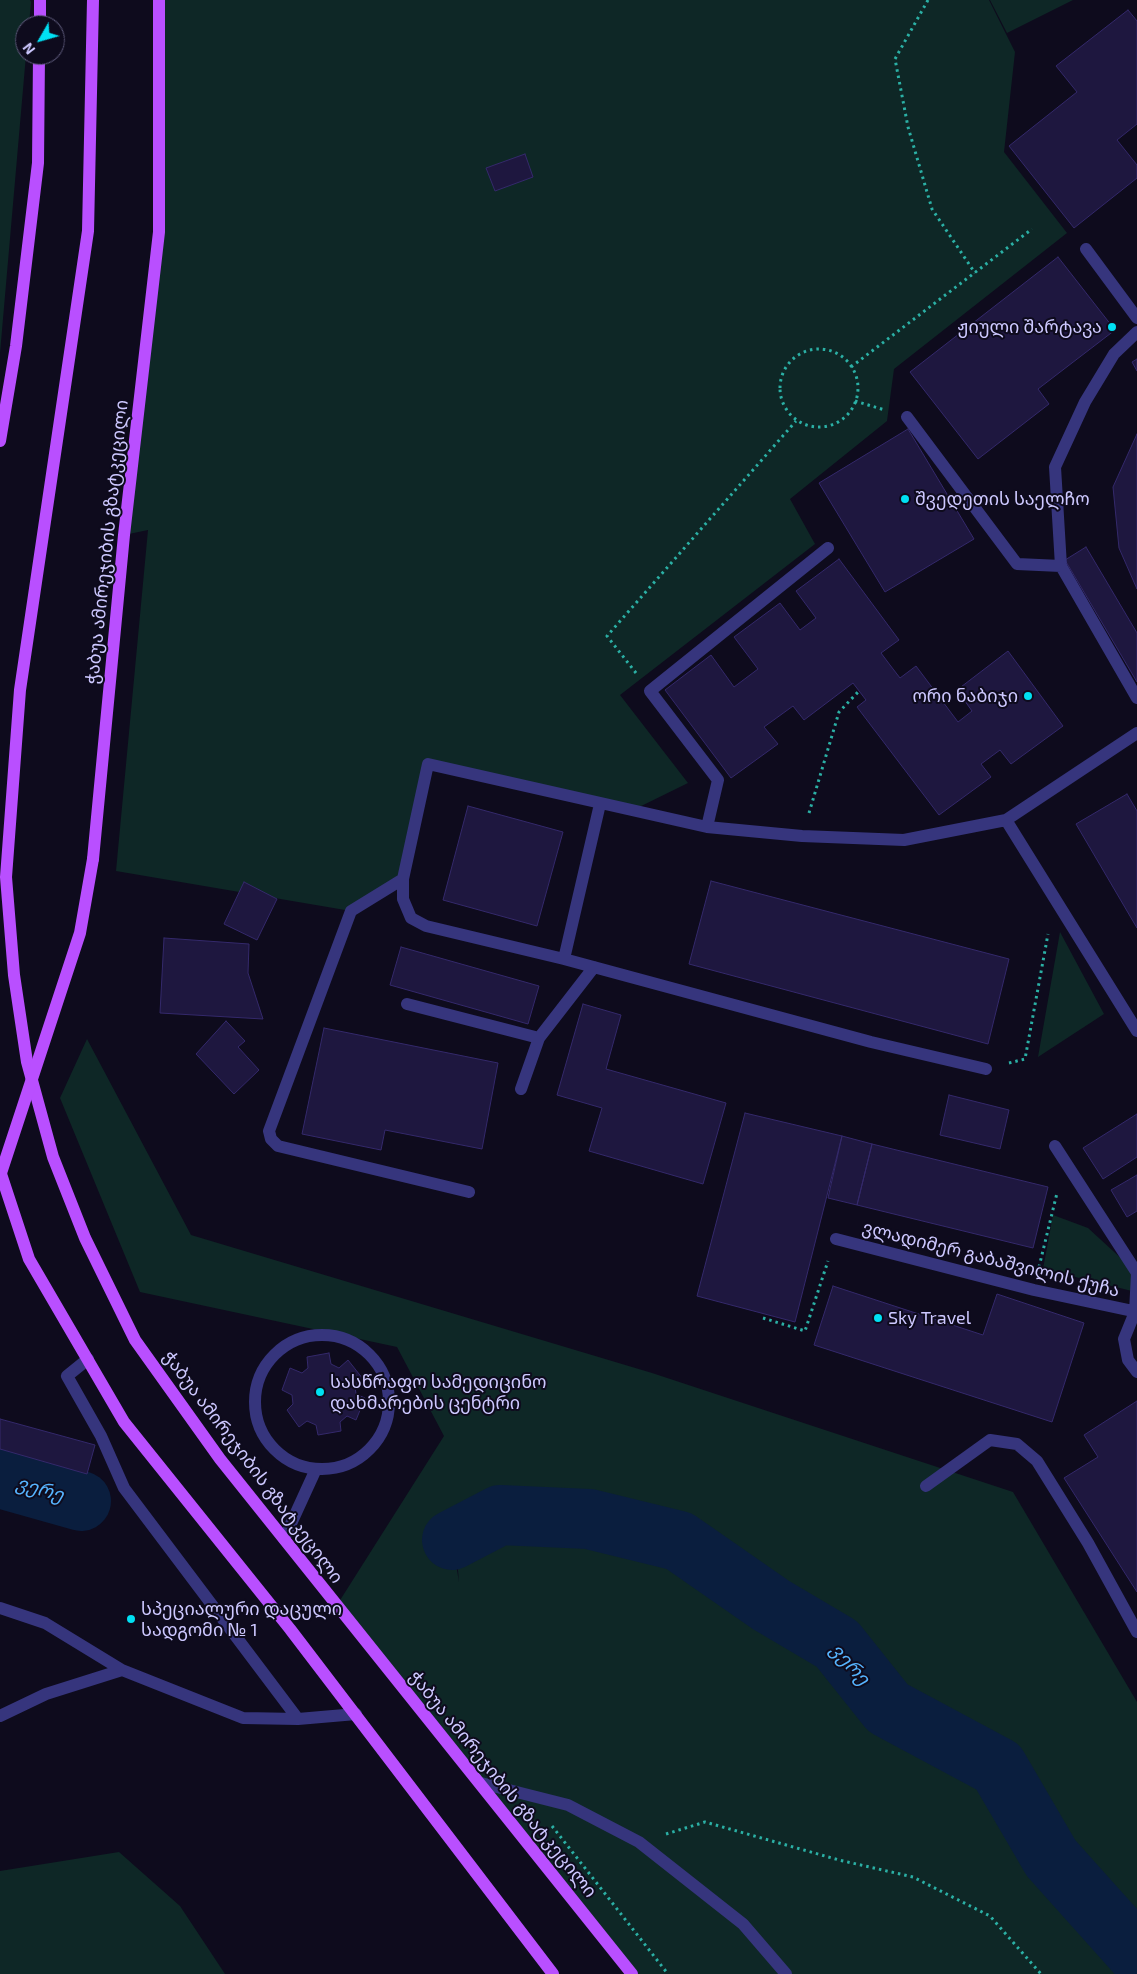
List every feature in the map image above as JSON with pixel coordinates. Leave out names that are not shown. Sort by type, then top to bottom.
[{"type":"main road","points":[[40,0],[40,15]]},
{"type":"main road","name":"ჭაბუა ამირეჯიბის გზატკეცილი","points":[[93,0],[88,231],[20,690],[6,878],[14,975],[27,1062],[52,1156],[90,1247],[135,1340],[220,1459],[632,1974]]},
{"type":"main road","name":"ჭაბუა ამირეჯიბის გზატკეცილი","points":[[0,1176],[80,933],[93,859],[124,535],[159,232],[159,0]]},
{"type":"main road","points":[[0,440],[16,346],[38,163],[39,65]]},
{"type":"main road","points":[[0,1171],[29,1259],[124,1422],[356,1714],[553,1974]]},
{"type":"street","points":[[1086,249],[1137,318]]},
{"type":"street","points":[[1137,332],[1114,354],[1085,402],[1055,467],[1061,566],[1137,698]]},
{"type":"street","points":[[907,417],[1017,564],[1061,566]]},
{"type":"street","points":[[707,827],[718,780],[650,691],[828,548]]},
{"type":"street","points":[[986,1068],[871,1042],[564,959],[426,926],[411,918],[403,899],[403,880],[428,764],[707,827],[802,836],[904,840],[1006,820],[1137,733]]},
{"type":"street","points":[[564,959],[600,804]]},
{"type":"street","points":[[1006,820],[1137,1031]]},
{"type":"street","points":[[403,880],[351,911],[269,1130],[271,1139],[278,1146],[469,1192]]},
{"type":"street","points":[[521,1089],[538,1038],[594,967]]},
{"type":"street","points":[[407,1004],[538,1038]]},
{"type":"street","points":[[1055,1146],[1137,1273],[1136,1312],[1124,1339],[1128,1360],[1137,1372]]},
{"type":"street","name":"ვლადიმერ გაბაშვილის ქუჩა","points":[[836,1239],[1034,1290],[1136,1312]]},
{"type":"street","points":[[318,1335],[340,1337],[360,1346],[376,1362],[387,1382],[390,1404],[387,1418],[375,1445],[359,1459],[338,1468],[316,1470],[294,1464],[276,1451],[262,1433],[256,1412],[256,1390],[264,1369],[273,1358],[296,1340],[318,1335]]},
{"type":"street","points":[[88,1359],[67,1376],[101,1436],[124,1488],[298,1718]]},
{"type":"street","points":[[926,1486],[990,1440],[1017,1444],[1037,1461],[1088,1543],[1137,1632]]},
{"type":"street","points":[[284,1539],[316,1470]]},
{"type":"street","points":[[0,1608],[45,1623],[122,1670],[243,1718],[298,1718],[356,1714]]},
{"type":"street","points":[[0,1716],[46,1694],[122,1670]]},
{"type":"street","points":[[480,1783],[568,1804],[639,1842],[743,1924],[786,1974]]},
{"type":"path","points":[[928,0],[895,59],[908,127],[932,209],[975,273]]},
{"type":"path","points":[[851,367],[1032,229]]},
{"type":"path","points":[[823,349],[835,353],[851,367],[858,383],[856,401],[844,418],[833,425],[821,428],[796,421],[787,412],[781,400],[779,387],[782,374],[789,363],[804,352],[823,349]]},
{"type":"path","points":[[856,401],[907,417]]},
{"type":"path","points":[[650,691],[607,636],[796,421]]},
{"type":"path","points":[[802,836],[839,712],[859,691]]},
{"type":"path","points":[[986,1068],[1025,1059],[1054,898]]},
{"type":"path","points":[[1034,1290],[1064,1161]]},
{"type":"path","points":[[763,1318],[805,1330],[821,1281]]},
{"type":"path","points":[[639,1842],[704,1822],[839,1860],[913,1877],[990,1916],[1041,1974]]},
{"type":"path","points":[[552,1825],[668,1974]]},
{"type":"green space","points":[[0,0],[30,0],[30,15],[15,15],[15,65],[25,65],[0,353]]},
{"type":"green space","points":[[159,0],[989,0],[1015,52],[1004,152],[1067,233],[894,369],[887,421],[790,499],[815,544],[620,695],[688,783],[631,811],[428,764],[403,879],[351,911],[116,871],[148,530],[124,535],[159,232]]},
{"type":"green space","points":[[990,0],[1073,0],[1007,33]]},
{"type":"green space","points":[[1060,932],[1104,1014],[1038,1057]]},
{"type":"green space","points":[[87,1039],[191,1235],[652,1373],[1013,1492],[1137,1702],[1137,1974],[632,1974],[337,1605],[444,1436],[397,1347],[140,1292],[60,1098]],"holes":[[[453,1513],[459,1582],[452,1540]]]},
{"type":"green space","points":[[1053,1215],[1088,1228],[1137,1273],[1136,1292],[1043,1269]]},
{"type":"green space","points":[[119,1852],[180,1906],[225,1974],[0,1974],[0,1871]]},
{"type":"building","points":[[1128,10],[1137,21],[1137,124],[1117,140],[1137,165],[1137,178],[1074,228],[1009,146],[1077,92],[1056,66]]},
{"type":"building","points":[[525,154],[533,177],[495,191],[486,168]]},
{"type":"building","points":[[1058,257],[1115,330],[1038,389],[1049,404],[978,459],[910,372]]},
{"type":"building","points":[[1137,359],[1137,371],[1132,362]]},
{"type":"building","points":[[908,429],[974,539],[885,592],[819,483]]},
{"type":"building","points":[[1137,434],[1137,589],[1119,548],[1113,487]]},
{"type":"building","points":[[1086,547],[1137,633],[1137,682],[1065,560]]},
{"type":"building","points":[[839,559],[899,640],[881,653],[900,678],[916,666],[958,722],[972,711],[957,690],[1008,651],[1063,726],[1011,764],[1000,750],[981,764],[991,777],[939,815],[857,707],[866,700],[853,683],[804,720],[793,706],[764,727],[778,744],[731,778],[665,690],[711,655],[734,687],[758,669],[734,637],[780,603],[800,630],[816,618],[796,591]]},
{"type":"building","points":[[1127,794],[1137,811],[1137,928],[1076,824]]},
{"type":"building","points":[[468,806],[563,832],[537,926],[443,900]]},
{"type":"building","points":[[711,881],[1009,959],[988,1044],[689,964]]},
{"type":"building","points":[[244,882],[277,899],[257,940],[224,924]]},
{"type":"building","points":[[164,938],[249,944],[248,973],[263,1019],[160,1013]]},
{"type":"building","points":[[401,947],[539,986],[528,1024],[390,985]]},
{"type":"building","points":[[583,1004],[621,1015],[606,1069],[726,1103],[703,1184],[589,1151],[602,1108],[557,1095]]},
{"type":"building","points":[[226,1021],[245,1041],[238,1047],[259,1070],[234,1094],[196,1054]]},
{"type":"building","points":[[324,1028],[498,1063],[482,1149],[385,1130],[381,1150],[302,1134]]},
{"type":"building","points":[[949,1095],[1009,1110],[1000,1149],[940,1135]]},
{"type":"building","points":[[745,1113],[842,1136],[795,1322],[697,1296]]},
{"type":"building","points":[[1137,1114],[1137,1157],[1103,1179],[1083,1148]]},
{"type":"building","points":[[842,1136],[872,1144],[857,1205],[828,1198]]},
{"type":"building","points":[[872,1144],[1048,1187],[1033,1248],[857,1205]]},
{"type":"building","points":[[1137,1175],[1137,1211],[1127,1217],[1111,1190]]},
{"type":"building","points":[[833,1286],[983,1335],[997,1294],[1084,1323],[1052,1422],[814,1345]]},
{"type":"building","name":"სასწრაფო სამედიცინო დახმარების ცენტრი","points":[[329,1353],[331,1364],[339,1368],[348,1360],[363,1379],[355,1386],[356,1394],[365,1398],[356,1420],[347,1416],[340,1422],[341,1431],[318,1435],[316,1425],[307,1421],[299,1427],[287,1410],[293,1404],[292,1395],[282,1390],[290,1368],[302,1373],[308,1368],[307,1357]]},
{"type":"building","points":[[1137,1401],[1137,1592],[1064,1478],[1098,1457],[1084,1435]]},
{"type":"building","points":[[0,1419],[95,1445],[87,1474],[0,1449]]},
{"type":"waterway","name":"ვერე","points":[[0,1478],[81,1501]]},
{"type":"waterway","name":"ვერე","points":[[452,1540],[500,1515],[589,1519],[679,1541],[771,1605],[837,1644],[888,1708],[998,1767],[1051,1858],[1137,1954]]},
{"type":"place","name":"ჟიული შარტავა","points":[[1112,327]]},
{"type":"place","name":"შვედეთის საელჩო","points":[[905,499]]},
{"type":"place","name":"ორი ნაბიჯი","points":[[1028,696]]},
{"type":"place","name":"Sky Travel","points":[[878,1318]]},
{"type":"place","name":"სასწრაფო სამედიცინო დახმარების ცენტრი","points":[[320,1392]]},
{"type":"place","name":"სპეციალური დაცული სადგომი № 1","points":[[131,1619]]}]
